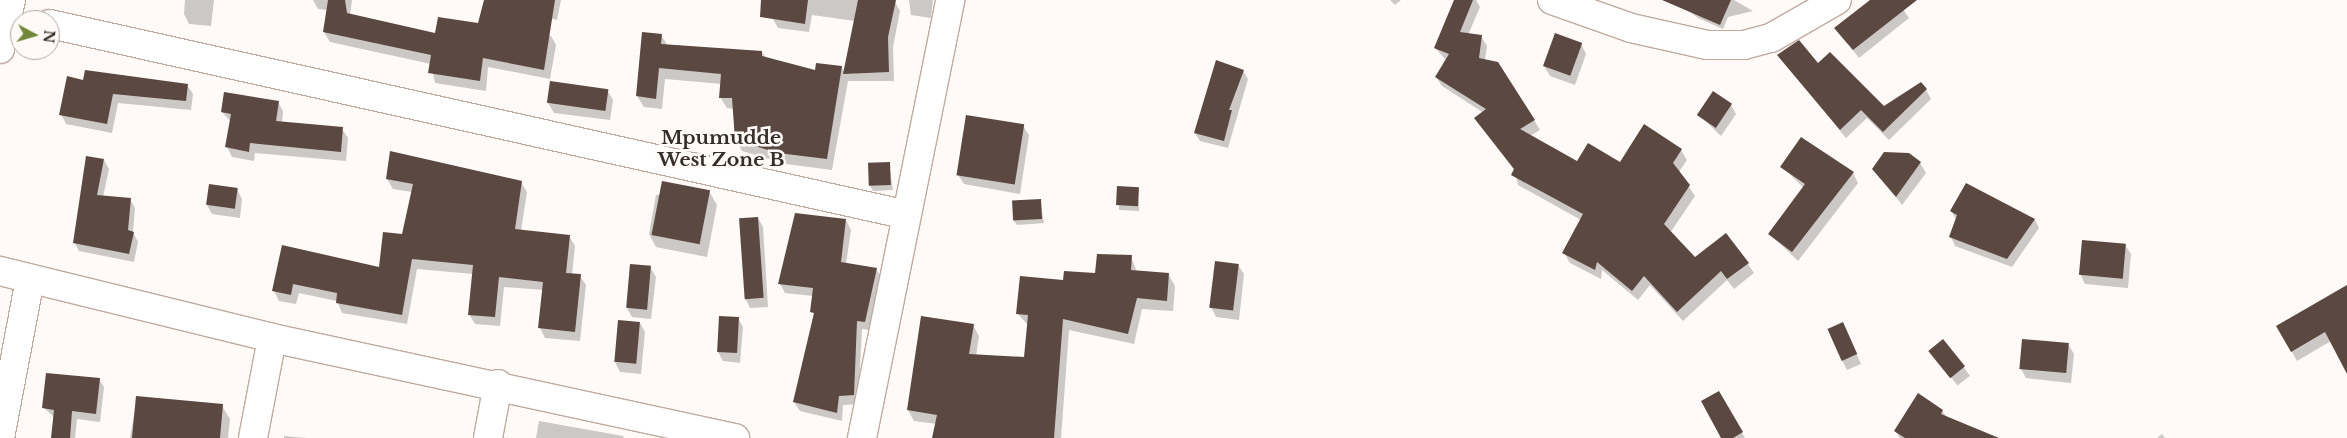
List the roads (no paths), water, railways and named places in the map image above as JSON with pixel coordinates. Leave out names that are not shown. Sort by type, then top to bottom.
[{"type":"street","points":[[862,438],[903,214],[950,0]]},
{"type":"street","points":[[1552,0],[1631,28],[1707,45],[1744,45],[1771,38],[1837,0]]},
{"type":"street","points":[[60,26],[903,214]]},
{"type":"street","points":[[0,49],[10,27]]},
{"type":"street","points":[[0,271],[272,338],[498,384],[735,438]]},
{"type":"street","points":[[0,438],[30,279]]},
{"type":"street","points":[[253,438],[272,338]]},
{"type":"street","points":[[488,438],[498,384]]},
{"type":"district","name":"Mpumudde West Zone B","points":[[721,149]]}]
